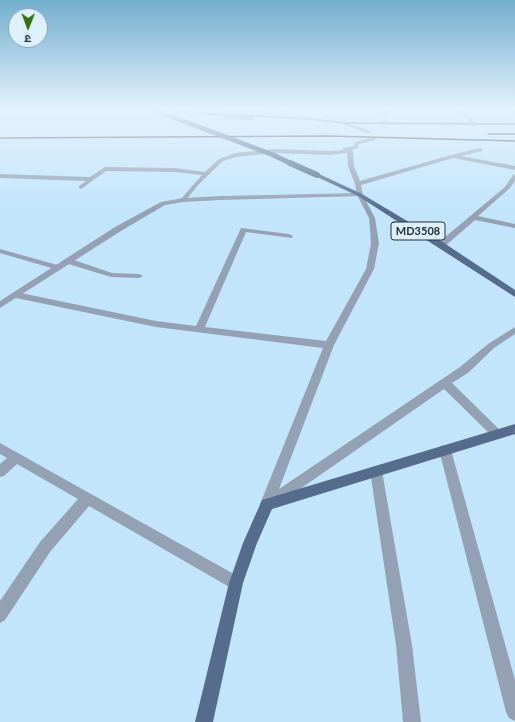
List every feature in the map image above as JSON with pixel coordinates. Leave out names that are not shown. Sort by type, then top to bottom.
[{"type":"main road","name":"MD3508","points":[[244,144],[271,154],[360,195],[515,294]]},
{"type":"main road","points":[[204,722],[236,583],[250,544],[267,504],[515,429]]},
{"type":"street","points":[[350,151],[345,149],[356,147],[357,144]]},
{"type":"street","points":[[358,184],[453,156],[480,150]]},
{"type":"street","points":[[183,200],[206,174],[221,160],[235,155],[274,151],[330,153],[350,151]]},
{"type":"street","points":[[267,504],[329,345],[370,269],[375,243],[372,218],[360,195],[358,184],[351,166],[350,151]]},
{"type":"street","points":[[453,156],[515,168]]},
{"type":"street","points":[[81,187],[105,169],[175,170],[206,174]]},
{"type":"street","points":[[0,176],[91,179]]},
{"type":"street","points":[[441,246],[507,188],[515,176]]},
{"type":"street","points":[[0,304],[118,229],[163,203],[183,200],[360,195]]},
{"type":"street","points":[[472,218],[515,226]]},
{"type":"street","points":[[199,329],[244,230],[289,236]]},
{"type":"street","points":[[0,251],[58,268]]},
{"type":"street","points":[[68,261],[111,275],[139,276]]},
{"type":"street","points":[[16,295],[156,324],[329,345]]},
{"type":"street","points":[[267,504],[464,370],[492,346],[515,330]]},
{"type":"street","points":[[445,383],[498,434]]},
{"type":"street","points":[[0,448],[15,458],[236,583]]},
{"type":"street","points":[[445,450],[515,712]]},
{"type":"street","points":[[0,472],[15,458]]},
{"type":"street","points":[[376,471],[404,645],[412,722]]},
{"type":"street","points":[[0,615],[45,547],[87,499]]}]
